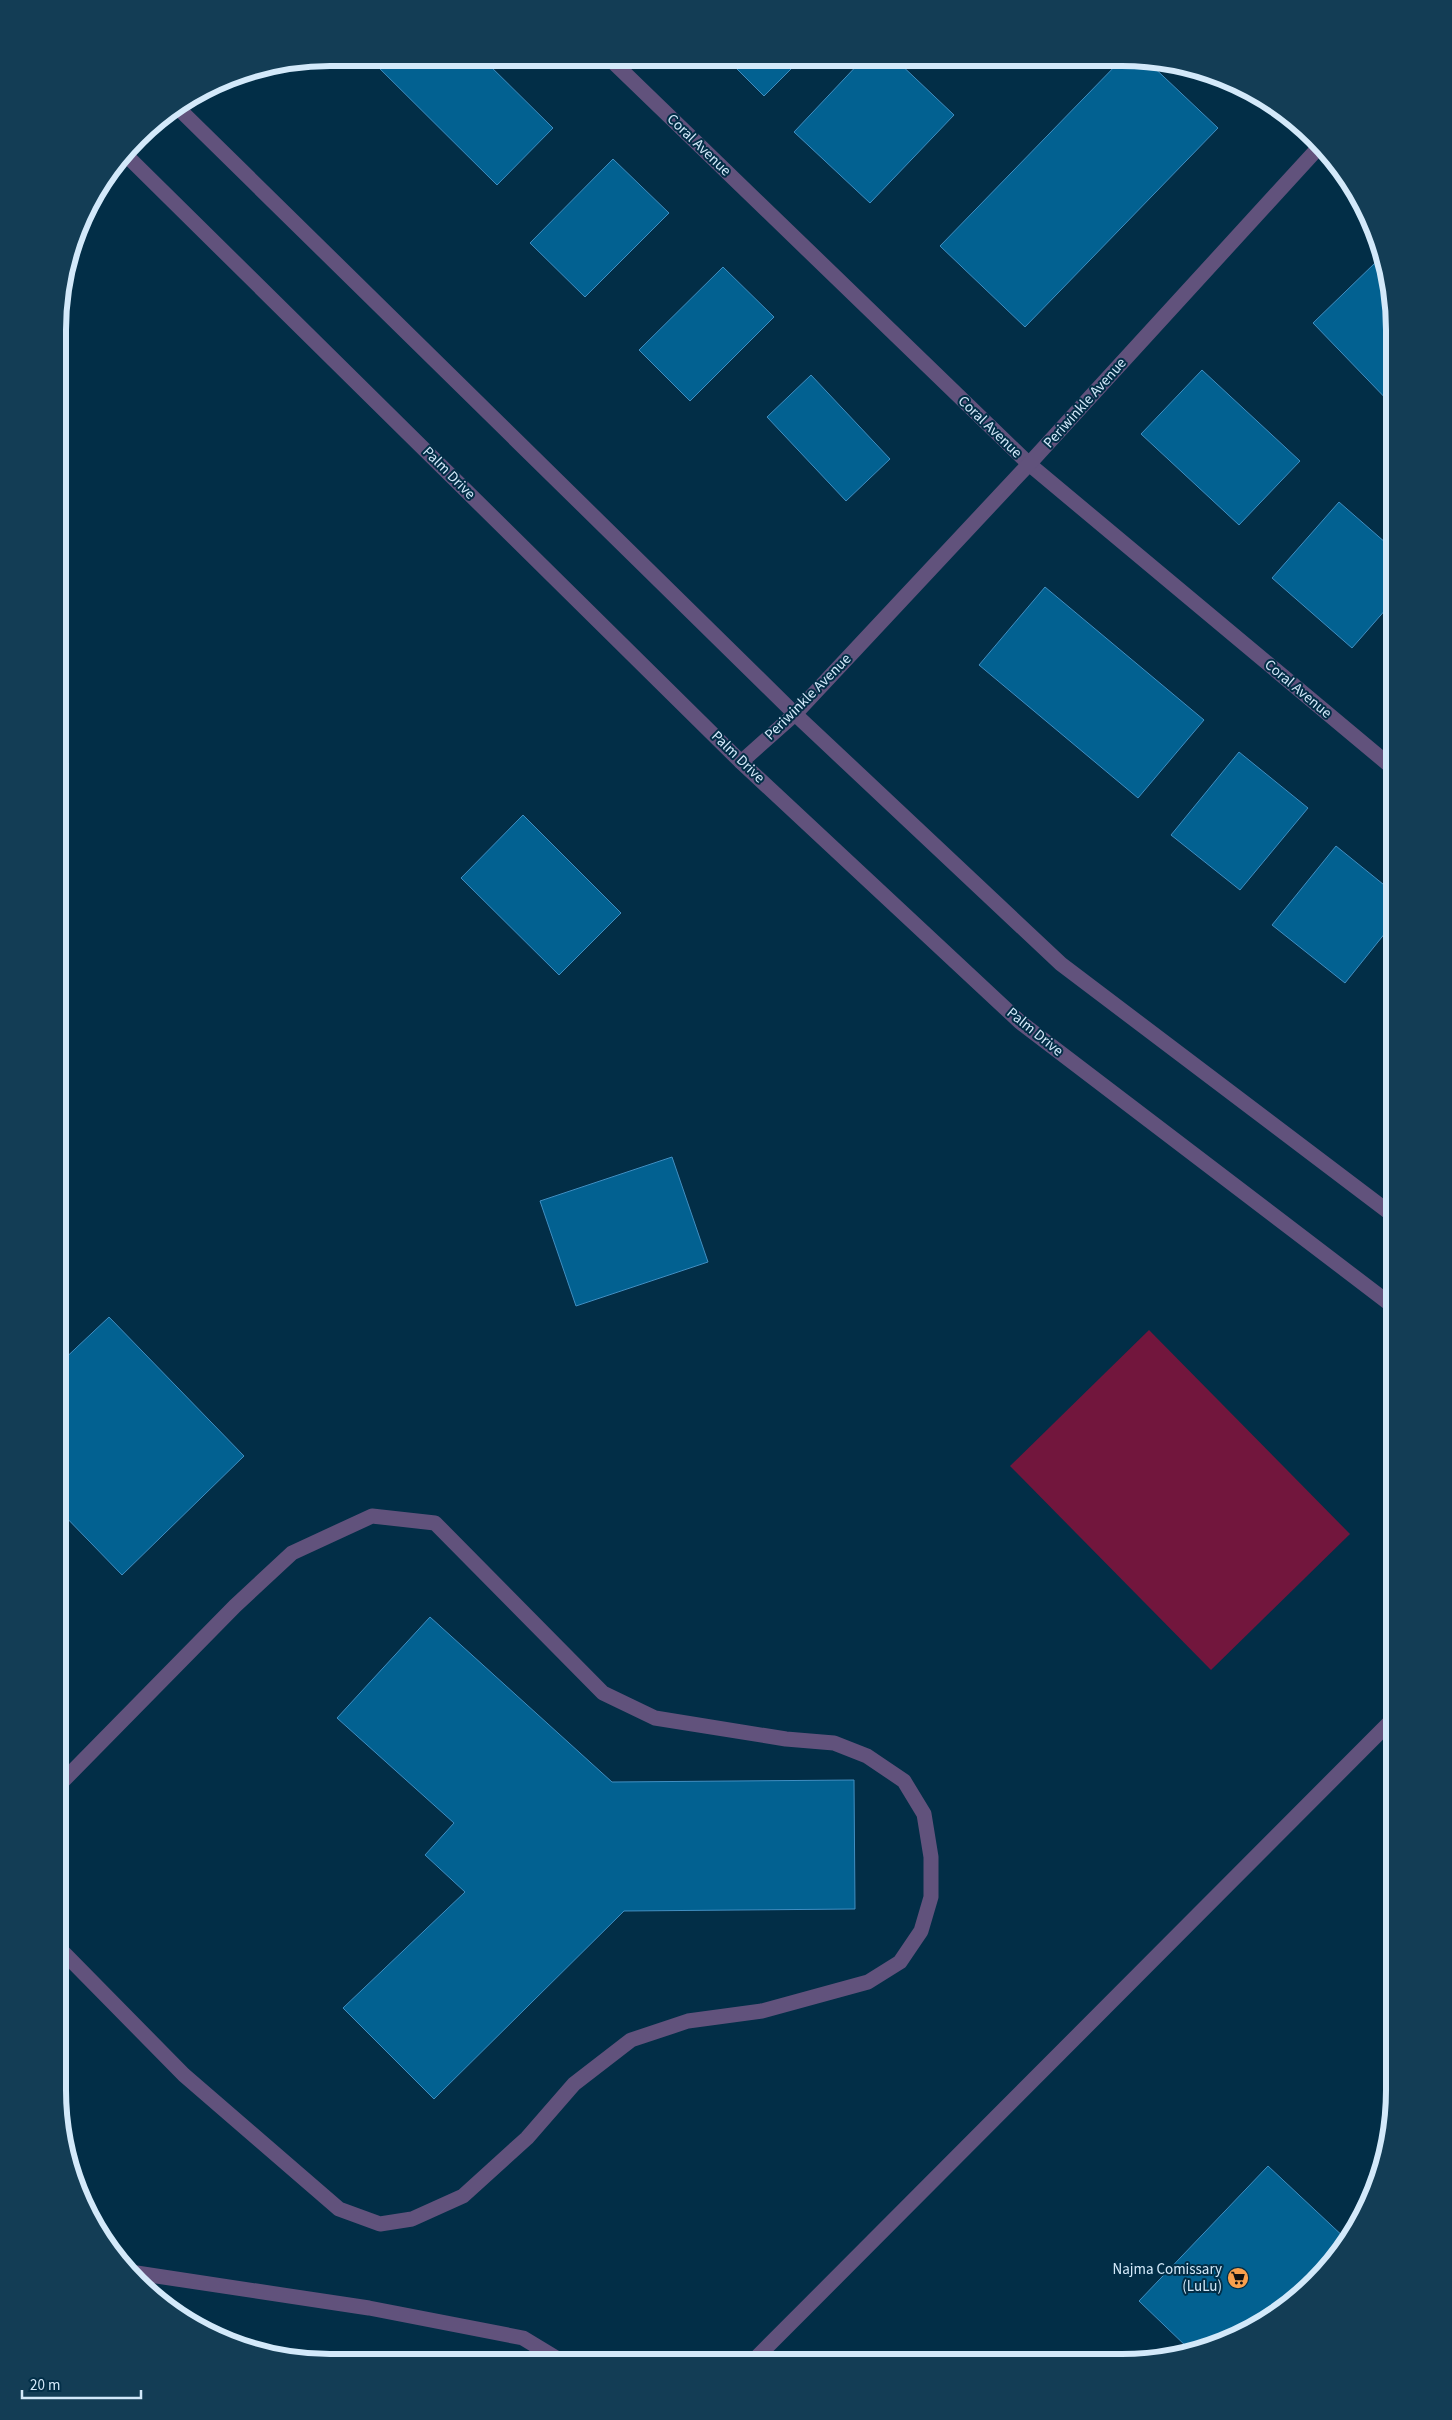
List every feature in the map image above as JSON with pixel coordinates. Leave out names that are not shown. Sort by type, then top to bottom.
[{"type":"street","name":"Coral Avenue","points":[[617,66],[1029,464],[1386,762]]},
{"type":"street","points":[[182,112],[795,714],[1061,964],[1386,1210]]},
{"type":"street","name":"Periwinkle Avenue","points":[[741,762],[795,714],[1029,464],[1315,151]]},
{"type":"street","name":"Palm Drive","points":[[130,159],[741,762],[1020,1022],[1386,1301]]},
{"type":"street","points":[[66,1778],[235,1606],[292,1553],[372,1516],[435,1523],[603,1693],[654,1718],[786,1739],[834,1743],[867,1756],[904,1781],[924,1814],[932,1857],[932,1897],[921,1931],[900,1962],[868,1982],[762,2011],[688,2021],[631,2040],[574,2084],[527,2138],[463,2196],[412,2219],[380,2224],[339,2209],[184,2075],[66,1955]]},
{"type":"street","points":[[761,2354],[1386,1726]]},
{"type":"street","points":[[142,2274],[369,2308],[522,2338],[549,2354]]},
{"type":"shaded area","points":[[1149,1330],[1350,1534],[1211,1670],[1010,1466]]},
{"type":"building","points":[[377,66],[490,66],[553,128],[497,185]]},
{"type":"building","points":[[734,66],[794,66],[764,96]]},
{"type":"building","points":[[856,66],[902,66],[954,115],[870,203],[794,132]]},
{"type":"building","points":[[1115,66],[1155,69],[1218,128],[1025,327],[940,246]]},
{"type":"building","points":[[613,159],[669,213],[585,297],[530,243]]},
{"type":"building","points":[[1376,262],[1377,263],[1385,313],[1386,399],[1313,323]]},
{"type":"building","points":[[723,267],[774,317],[690,401],[639,350]]},
{"type":"building","points":[[1202,370],[1300,461],[1239,525],[1141,434]]},
{"type":"building","points":[[811,375],[890,459],[846,501],[767,417]]},
{"type":"building","points":[[1339,502],[1386,543],[1386,609],[1352,648],[1272,578]]},
{"type":"building","points":[[1045,587],[1204,720],[1138,798],[979,665]]},
{"type":"building","points":[[1239,752],[1308,808],[1240,890],[1171,835]]},
{"type":"building","points":[[523,815],[621,913],[559,975],[461,878]]},
{"type":"building","points":[[1336,846],[1386,887],[1386,932],[1345,983],[1272,925]]},
{"type":"building","points":[[672,1157],[708,1262],[576,1306],[540,1201]]},
{"type":"building","points":[[109,1317],[244,1456],[122,1575],[66,1517],[66,1357]]},
{"type":"building","points":[[430,1617],[612,1782],[854,1780],[855,1909],[624,1911],[434,2099],[343,2008],[465,1892],[425,1855],[454,1823],[337,1718]]},
{"type":"building","name":"Najma Comissary (LuLu)","points":[[1268,2166],[1342,2235],[1320,2264],[1283,2299],[1239,2327],[1207,2340],[1186,2346],[1139,2301]]},
{"type":"place","name":"Najma Comissary (LuLu)","points":[[1238,2278]]}]
